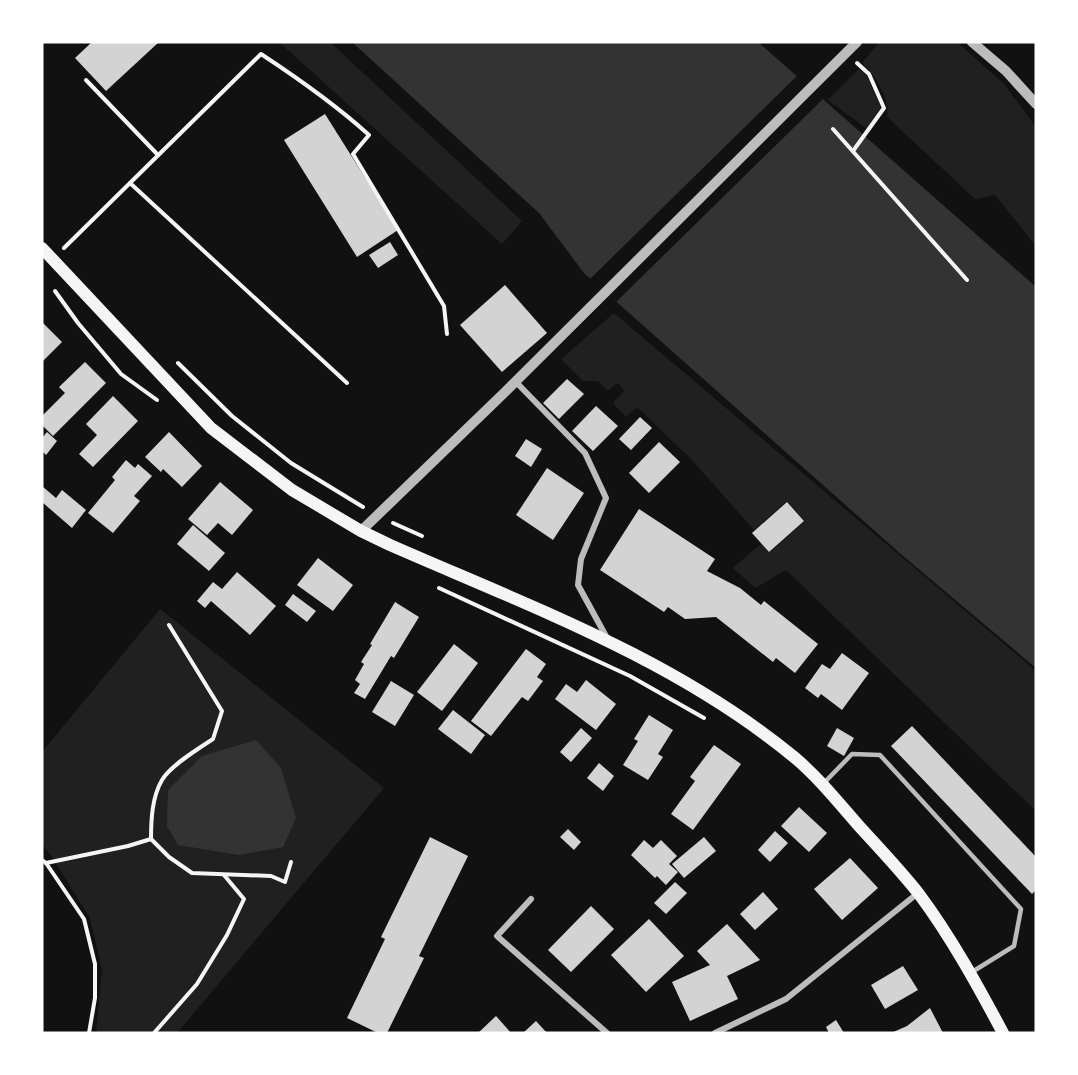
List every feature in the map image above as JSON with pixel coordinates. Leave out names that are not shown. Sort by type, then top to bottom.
[{"type":"main road","points":[[42,248],[211,429],[292,490],[360,531],[609,641],[652,663],[726,707],[794,757],[823,784],[918,893],[970,973],[1003,1033]]},
{"type":"street","points":[[360,531],[857,42]]},
{"type":"street","points":[[972,42],[1006,71],[1036,104]]},
{"type":"street","points":[[515,381],[585,453],[606,498],[581,559],[578,585],[609,641]]},
{"type":"street","points":[[715,1033],[786,999],[918,893]]},
{"type":"street","points":[[531,899],[497,936],[607,1033]]},
{"type":"lane","points":[[823,784],[852,754],[880,755],[1022,909],[1014,946],[970,973]]},
{"type":"path","points":[[848,53],[869,74],[884,108],[853,151]]},
{"type":"path","points":[[52,259],[261,54],[296,76],[369,135],[353,154],[444,306],[447,334]]},
{"type":"path","points":[[86,80],[158,155]]},
{"type":"path","points":[[833,129],[967,280]]},
{"type":"path","points":[[130,183],[348,383]]},
{"type":"path","points":[[54,290],[121,375],[148,392],[164,406]]},
{"type":"path","points":[[429,584],[630,676],[712,722]]},
{"type":"path","points":[[169,626],[222,711],[213,739],[189,754],[162,779],[152,811],[151,839],[169,857],[192,873],[271,876],[285,882],[291,862]]},
{"type":"path","points":[[89,1033],[95,998],[95,964],[84,919],[44,862],[151,839]]},
{"type":"path","points":[[154,1033],[197,984],[227,935],[244,899],[224,874]]},
{"type":"shaded area","points":[[279,42],[330,42],[522,221],[502,244]]},
{"type":"shaded area","points":[[352,42],[758,42],[1036,287],[1036,668],[903,556],[584,273],[539,213]]},
{"type":"shaded area","points":[[879,42],[957,42],[1004,84],[1036,127],[1036,246],[995,195],[975,199],[887,117],[886,102],[881,87],[862,63]]},
{"type":"shaded area","points":[[859,69],[866,75],[882,110],[870,131],[828,100]]},
{"type":"shaded area","points":[[614,313],[1036,671],[1036,811],[786,570],[755,588],[733,568],[761,544],[769,553],[805,521],[787,501],[754,530],[692,460],[637,407],[626,417],[613,403],[624,391],[618,383],[607,391],[598,381],[583,381],[561,359]]},
{"type":"shaded area","points":[[160,609],[384,788],[177,1033],[96,1033],[102,970],[90,918],[42,844],[42,752]]},
{"type":"shaded area","points":[[256,740],[281,768],[296,818],[283,847],[239,855],[178,845],[167,826],[168,790],[202,756]]},
{"type":"pier","points":[[799,74],[825,97],[614,304],[588,281]]},
{"type":"building","points":[[92,42],[159,42],[106,91],[75,58]]},
{"type":"building","points":[[325,114],[398,230],[357,257],[284,140]]},
{"type":"building","points":[[390,242],[398,255],[378,268],[369,255]]},
{"type":"building","points":[[505,285],[547,333],[502,372],[460,325]]},
{"type":"building","points":[[42,322],[62,342],[42,362]]},
{"type":"building","points":[[85,362],[106,383],[53,436],[42,425],[42,416],[65,393],[59,387]]},
{"type":"building","points":[[567,379],[584,394],[559,419],[543,403]]},
{"type":"building","points":[[113,396],[138,421],[93,467],[79,454],[97,435],[86,424]]},
{"type":"building","points":[[596,406],[618,426],[593,451],[572,431]]},
{"type":"building","points":[[640,417],[652,428],[631,450],[619,439]]},
{"type":"building","points":[[47,432],[57,441],[46,455],[42,451],[42,438]]},
{"type":"building","points":[[169,432],[202,466],[182,487],[163,469],[161,472],[145,457]]},
{"type":"building","points":[[526,439],[542,449],[531,467],[515,456]]},
{"type":"building","points":[[659,442],[680,462],[649,493],[629,473]]},
{"type":"building","points":[[126,460],[135,468],[138,464],[152,476],[134,496],[140,501],[113,533],[88,513],[115,480],[112,477]]},
{"type":"building","points":[[547,468],[584,493],[553,540],[516,515]]},
{"type":"building","points":[[220,482],[253,510],[232,535],[218,523],[207,535],[188,519]]},
{"type":"building","points":[[42,486],[56,498],[62,490],[86,510],[72,528],[42,502]]},
{"type":"building","points":[[787,502],[804,521],[769,552],[752,533]]},
{"type":"building","points":[[639,509],[715,559],[707,571],[740,588],[761,605],[764,601],[818,644],[795,673],[776,658],[773,662],[716,617],[685,619],[668,607],[664,612],[600,570]]},
{"type":"building","points":[[193,525],[225,553],[209,571],[177,544]]},
{"type":"building","points":[[318,558],[353,585],[333,611],[297,585]]},
{"type":"building","points":[[237,572],[276,606],[250,635],[211,601],[205,608],[197,601],[213,582],[222,589]]},
{"type":"building","points":[[293,594],[316,611],[307,622],[285,605]]},
{"type":"building","points":[[395,602],[419,617],[394,658],[391,656],[365,699],[354,693],[360,684],[355,680],[364,664],[361,662],[372,645],[370,644]]},
{"type":"building","points":[[454,644],[478,663],[442,711],[417,692]]},
{"type":"building","points":[[526,649],[546,664],[537,677],[543,681],[528,701],[522,697],[491,736],[471,721]]},
{"type":"building","points":[[842,653],[869,673],[842,710],[821,694],[818,698],[805,688],[822,664],[830,669]]},
{"type":"building","points":[[586,680],[616,704],[596,730],[555,699],[566,684],[577,692]]},
{"type":"building","points":[[391,681],[414,695],[395,726],[372,712]]},
{"type":"building","points":[[453,710],[485,735],[471,754],[438,729]]},
{"type":"building","points":[[649,715],[673,730],[658,754],[663,757],[648,780],[623,765],[638,741],[634,739]]},
{"type":"building","points":[[912,726],[1036,857],[1036,890],[1032,894],[891,746]]},
{"type":"building","points":[[581,728],[592,738],[571,762],[560,752]]},
{"type":"building","points":[[837,728],[854,738],[844,756],[827,746]]},
{"type":"building","points":[[714,745],[741,764],[693,830],[671,814],[695,781],[690,777]]},
{"type":"building","points":[[599,763],[614,776],[603,791],[587,778]]},
{"type":"building","points":[[799,807],[827,833],[809,852],[781,826]]},
{"type":"building","points":[[568,829],[581,842],[574,850],[560,837]]},
{"type":"building","points":[[775,831],[788,843],[770,862],[758,850]]},
{"type":"building","points":[[430,837],[468,856],[419,956],[424,958],[387,1033],[378,1033],[347,1018],[385,939],[381,937]]},
{"type":"building","points":[[704,837],[716,851],[684,878],[672,864]]},
{"type":"building","points":[[644,840],[653,848],[661,840],[677,856],[669,864],[678,872],[666,885],[657,876],[655,878],[631,855]]},
{"type":"building","points":[[850,858],[878,888],[842,920],[814,889]]},
{"type":"building","points":[[675,882],[687,893],[666,914],[654,903]]},
{"type":"building","points":[[763,892],[778,909],[755,930],[740,914]]},
{"type":"building","points":[[591,906],[614,929],[571,972],[548,950]]},
{"type":"building","points":[[649,919],[684,956],[646,992],[611,955]]},
{"type":"building","points":[[727,924],[760,960],[727,976],[738,999],[690,1021],[672,982],[710,965],[697,951]]},
{"type":"building","points":[[903,966],[918,990],[885,1009],[871,985]]},
{"type":"building","points":[[930,1008],[943,1033],[891,1033],[907,1026]]},
{"type":"building","points":[[496,1016],[511,1033],[478,1033]]},
{"type":"building","points":[[836,1020],[844,1033],[829,1033],[826,1027]]},
{"type":"building","points":[[536,1021],[547,1033],[523,1033]]}]
